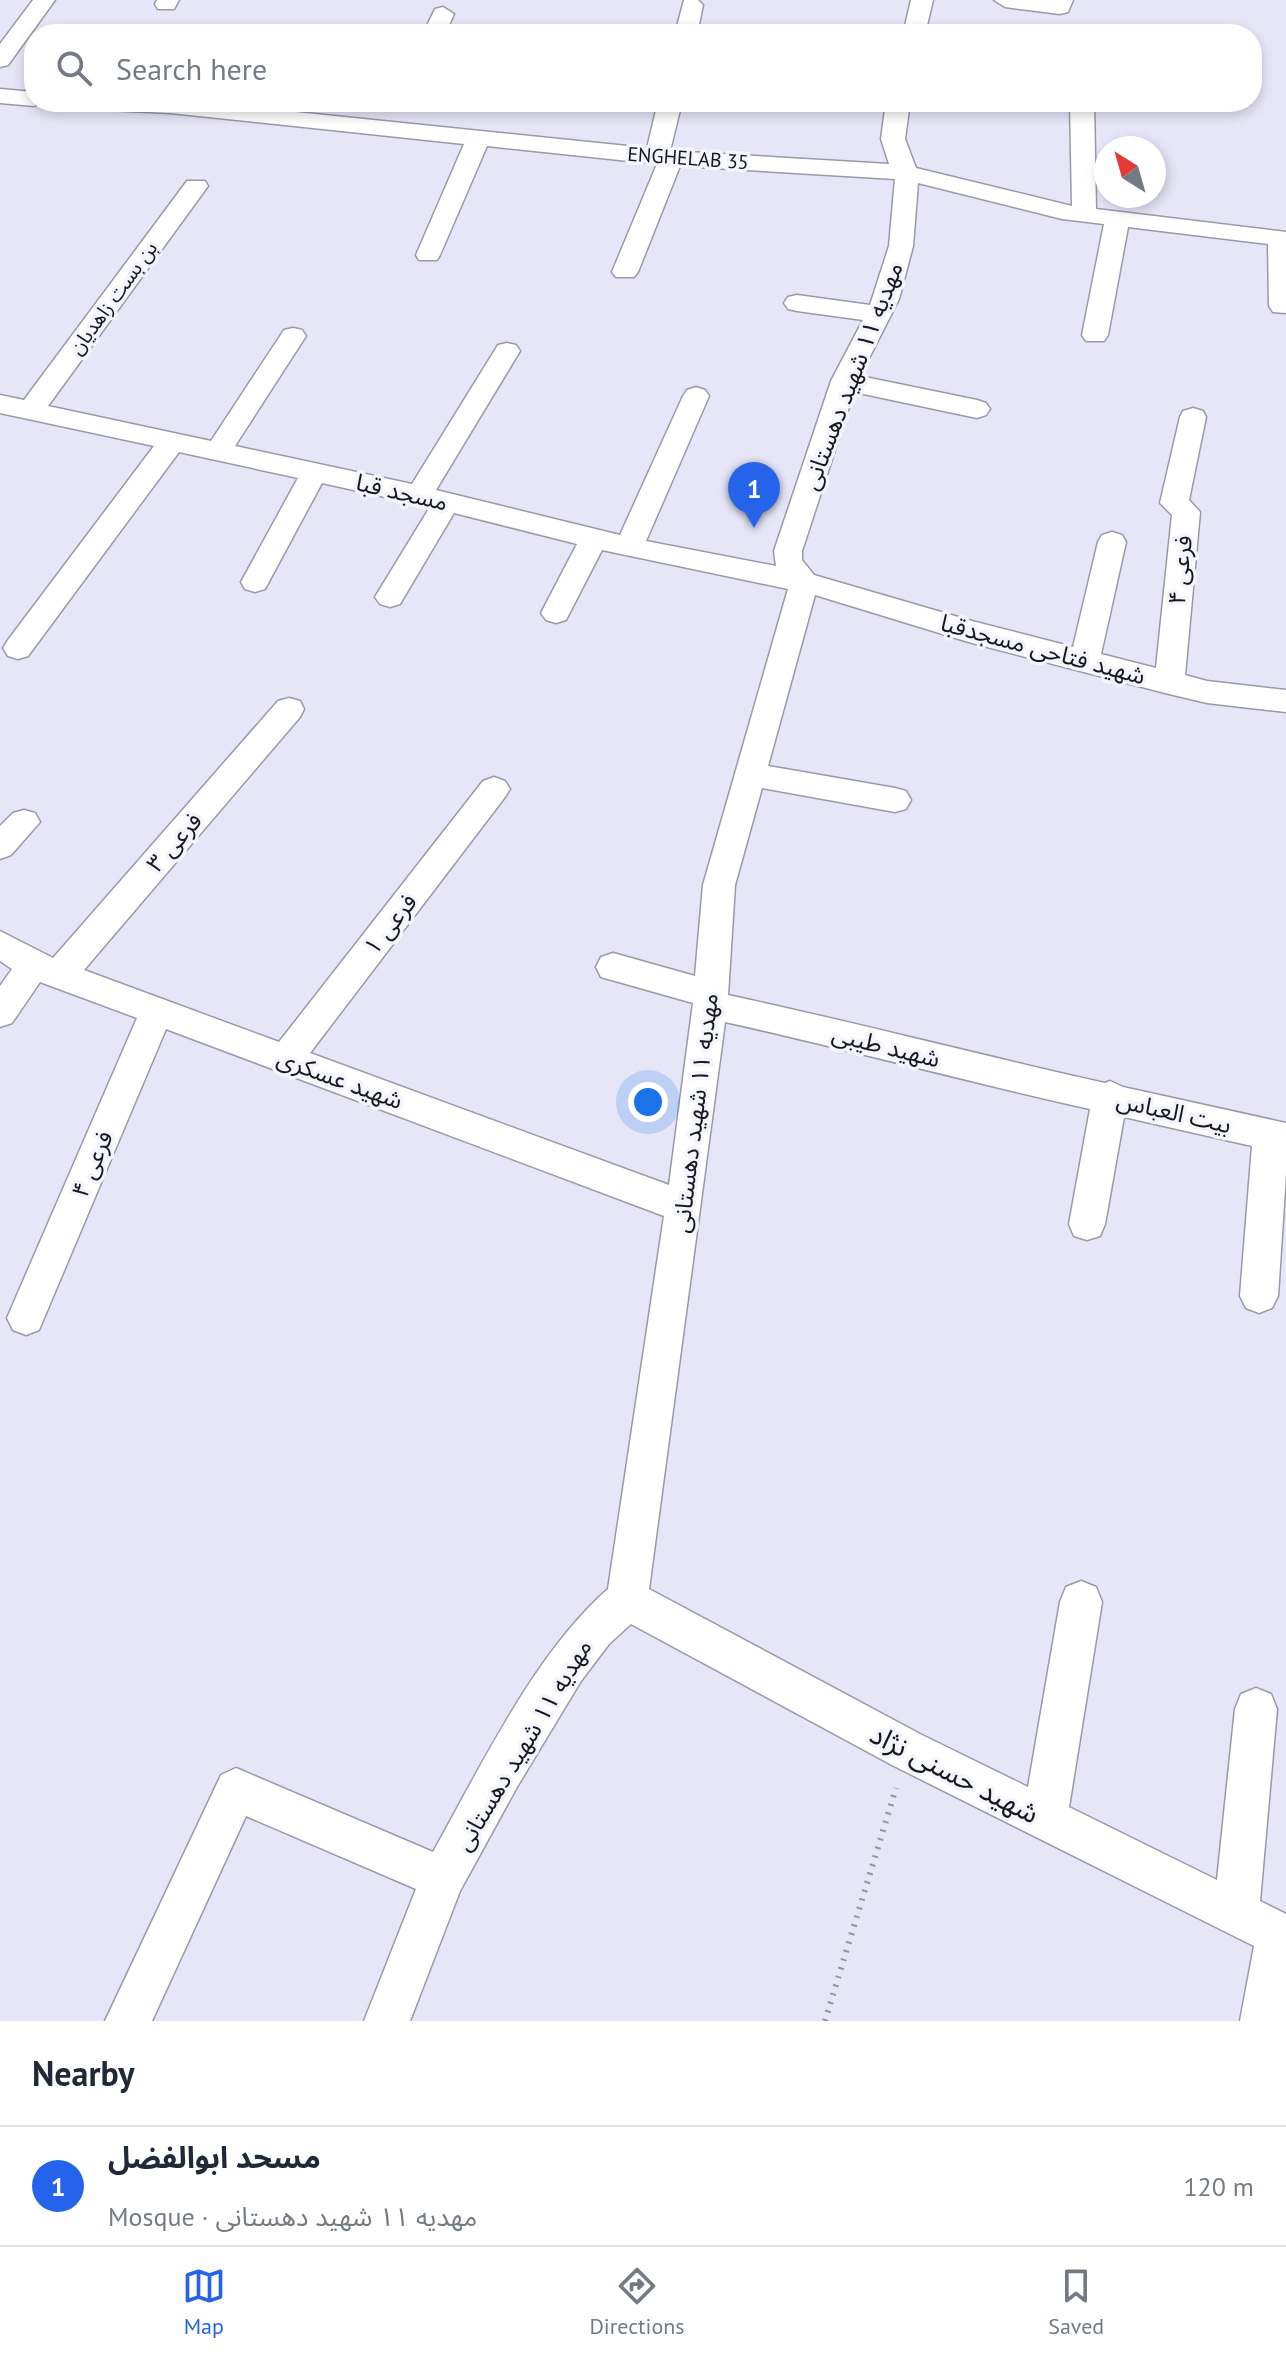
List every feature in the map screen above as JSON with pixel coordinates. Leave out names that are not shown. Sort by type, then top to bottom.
[{"type":"street","points":[[26,24],[44,0]]},
{"type":"street","points":[[916,24],[922,0]]},
{"type":"street","points":[[1005,0],[1060,12]]},
{"type":"street","points":[[688,24],[692,5]]},
{"type":"street","points":[[0,60],[24,27]]},
{"type":"street","points":[[0,96],[24,98]]},
{"type":"street","name":"ENGHELAB 35","points":[[237,112],[664,157],[868,168],[907,173],[1062,212],[1283,238]]},
{"type":"street","points":[[395,131],[403,112]]},
{"type":"street","points":[[625,272],[664,157],[669,112]]},
{"type":"street","points":[[897,112],[893,144],[895,155],[907,173]]},
{"type":"street","points":[[1082,112],[1084,215]]},
{"type":"street","points":[[428,255],[478,139]]},
{"type":"street","name":"مهدیه ۱۱ شهید دهستانی","points":[[387,2021],[443,1878],[566,1666],[594,1629],[627,1600],[684,1207],[710,1000],[719,885],[804,582],[788,562],[788,551],[844,381],[880,314],[901,246],[907,173]]},
{"type":"street","name":"بن بست زاهدیان","points":[[30,411],[196,186]]},
{"type":"street","points":[[1095,335],[1117,219]]},
{"type":"street","points":[[1282,306],[1283,238]]},
{"type":"street","points":[[797,303],[880,314]]},
{"type":"street","points":[[218,451],[293,336]]},
{"type":"street","points":[[419,495],[507,351]]},
{"type":"street","points":[[844,381],[977,409]]},
{"type":"street","points":[[629,547],[696,396]]},
{"type":"street","name":"مسجد قبا","points":[[0,404],[419,495],[629,547],[804,582]]},
{"type":"street","name":"فرعی ۴","points":[[1169,683],[1186,512],[1174,503],[1193,417]]},
{"type":"street","points":[[18,648],[172,442]]},
{"type":"street","points":[[255,582],[314,473]]},
{"type":"street","points":[[390,597],[447,502]]},
{"type":"street","points":[[556,613],[594,539]]},
{"type":"street","points":[[1084,662],[1112,542]]},
{"type":"street","name":"شهید فتاحی مسجدقبا","points":[[804,582],[1084,662],[1169,683],[1207,692],[1286,701]]},
{"type":"street","name":"فرعی ۳","points":[[0,1013],[46,970],[289,709]]},
{"type":"street","points":[[749,774],[895,800]]},
{"type":"street","name":"فرعی ۱","points":[[286,1059],[494,789]]},
{"type":"street","points":[[0,846],[24,822]]},
{"type":"street","name":"شهید عسکری","points":[[0,944],[46,970],[684,1207]]},
{"type":"street","name":"شهید طیبی","points":[[613,967],[710,1000],[1061,1087]]},
{"type":"street","name":"فرعی ۴","points":[[26,1318],[157,1010]]},
{"type":"street","name":"بیت العباس","points":[[1061,1087],[1278,1136]]},
{"type":"street","points":[[1087,1224],[1110,1096]]},
{"type":"street","points":[[1259,1296],[1278,1136]]},
{"type":"street","name":"شهید حسنی نژاد","points":[[627,1600],[907,1750],[1282,1937]]},
{"type":"street","points":[[1045,1818],[1081,1602]]},
{"type":"street","points":[[1236,1914],[1256,1709]]},
{"type":"street","points":[[128,2021],[236,1790],[443,1878]]},
{"type":"street","points":[[1263,2021],[1282,1937]]},
{"type":"path","points":[[825,2021],[907,1750]]},
{"type":"place","name":"مسحد ابوالفضل","points":[[754,528]]}]
